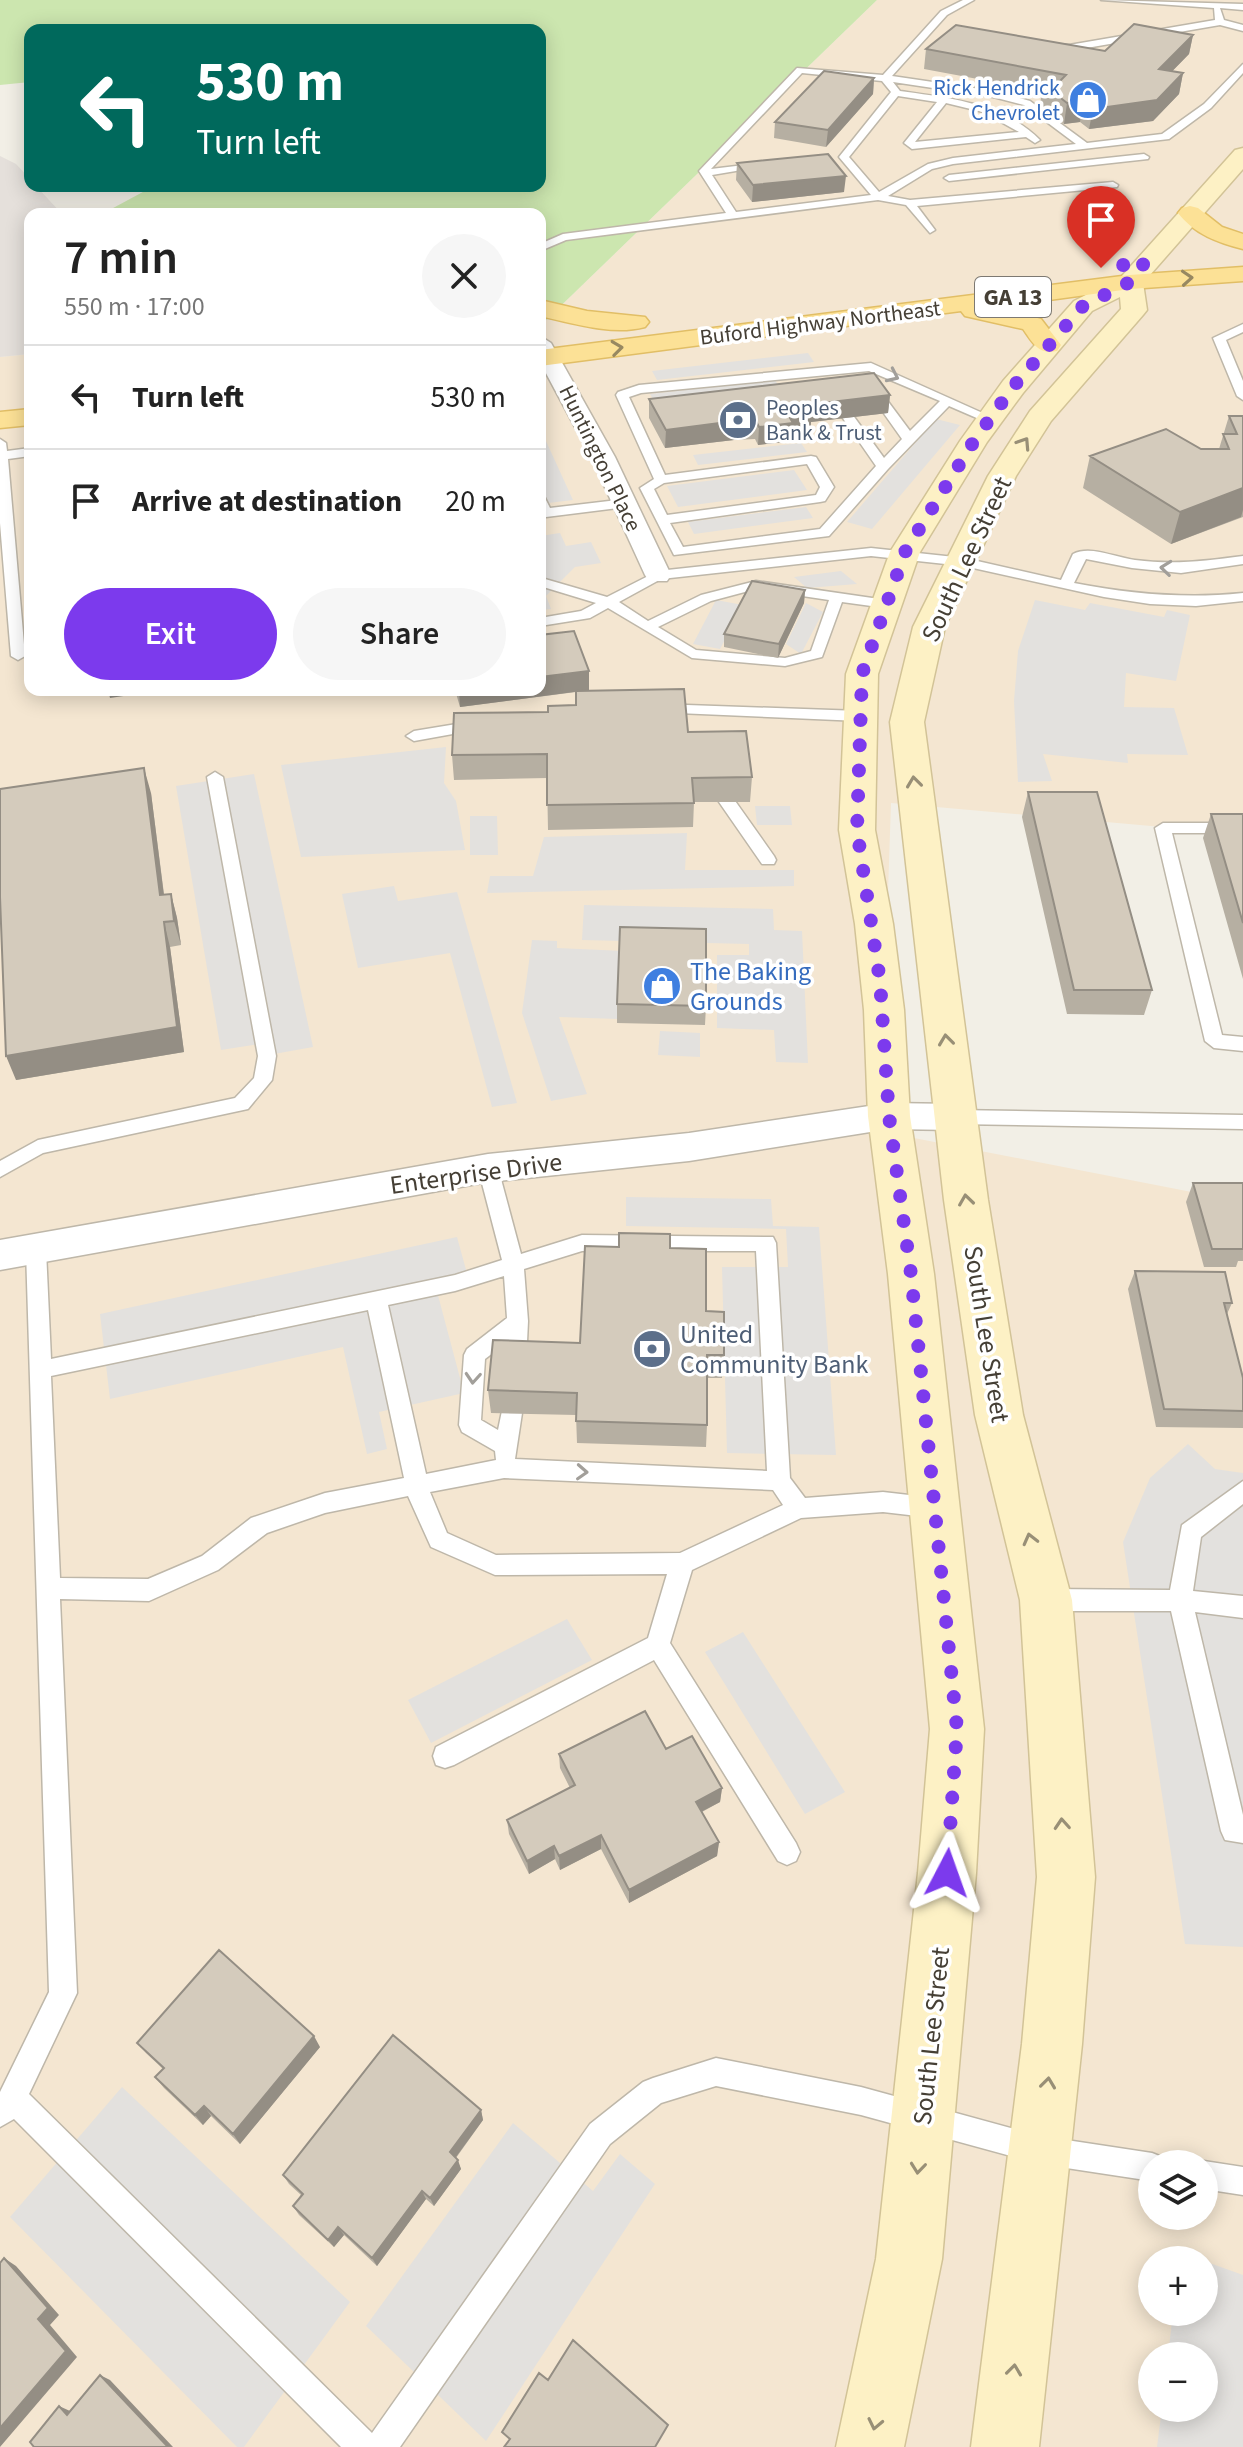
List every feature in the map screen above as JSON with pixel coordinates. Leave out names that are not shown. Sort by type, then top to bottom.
[{"type":"main road","name":"South Lee Street","points":[[870,2447],[909,2259],[957,1729],[911,1274],[889,1116],[880,981],[857,830],[862,674],[905,552],[990,419],[1083,306],[1138,272],[1243,155]]},
{"type":"main road","points":[[1190,213],[1214,232],[1243,242]]},
{"type":"main road","name":"GA 13","points":[[546,347],[636,322],[1138,272],[1243,255]]},
{"type":"main road","name":"South Lee Street","points":[[1005,2447],[1040,2150],[1066,1877],[1046,1600],[999,1415],[955,1117],[907,722],[929,627],[1002,476],[1040,417],[1134,310],[1138,272]]},
{"type":"main road","name":"Buford Highway Northeast","points":[[546,348],[896,313],[1138,272],[1243,274]]},
{"type":"main road","points":[[546,309],[587,319],[636,322]]},
{"type":"main road","points":[[896,313],[963,310],[1008,316],[1032,324],[1048,345]]},
{"type":"main road","points":[[0,395],[24,393]]},
{"type":"main road","points":[[0,420],[24,418]]},
{"type":"street","name":"Huntington Place","points":[[546,355],[626,503],[658,575]]},
{"type":"street","name":"Enterprise Drive","points":[[18,1253],[488,1168],[689,1147],[889,1116],[955,1117]]},
{"type":"lane","points":[[885,78],[944,13],[970,0]]},
{"type":"lane","points":[[1105,0],[1243,7]]},
{"type":"lane","points":[[1204,0],[1217,8],[1220,22]]},
{"type":"lane","points":[[1038,45],[1069,48],[1220,22],[1243,28]]},
{"type":"lane","points":[[927,32],[943,34]]},
{"type":"lane","points":[[878,197],[928,167],[953,161],[1165,137],[1182,128],[1222,95],[1243,67]]},
{"type":"lane","points":[[705,173],[800,70],[885,78],[994,94],[1027,103],[1085,146]]},
{"type":"lane","points":[[885,78],[895,93],[987,108],[1014,121],[1047,150]]},
{"type":"lane","points":[[829,159],[844,157],[895,93]]},
{"type":"lane","points":[[943,100],[909,143],[916,147],[1029,134]]},
{"type":"lane","points":[[844,157],[878,197]]},
{"type":"lane","points":[[949,178],[1144,157]]},
{"type":"lane","points":[[705,173],[767,166]]},
{"type":"lane","points":[[705,173],[733,215]]},
{"type":"lane","points":[[546,245],[563,237],[878,197],[910,203],[1113,185]]},
{"type":"lane","points":[[910,203],[930,230]]},
{"type":"lane","points":[[1243,328],[1219,338],[1243,396]]},
{"type":"lane","points":[[661,480],[622,395],[639,389],[781,373],[821,379],[871,367],[990,419]]},
{"type":"lane","points":[[858,369],[909,439]]},
{"type":"lane","points":[[546,621],[585,615],[658,575],[679,552],[824,533],[883,466],[946,402]]},
{"type":"lane","points":[[848,417],[883,466]]},
{"type":"lane","points":[[0,443],[18,656]]},
{"type":"lane","points":[[1,456],[24,453]]},
{"type":"lane","points":[[662,520],[820,498],[827,487],[811,460],[661,480],[647,488],[662,520],[679,552]]},
{"type":"lane","points":[[546,513],[626,503]]},
{"type":"lane","points":[[824,533],[837,555]]},
{"type":"lane","points":[[658,575],[837,555],[905,552],[1139,598],[1220,601],[1243,597]]},
{"type":"lane","points":[[1067,583],[1078,557],[1084,554],[1181,569],[1243,560]]},
{"type":"lane","points":[[546,579],[608,602],[692,654],[785,662],[817,654],[837,597]]},
{"type":"lane","points":[[647,627],[706,598],[756,585],[886,604]]},
{"type":"lane","points":[[639,709],[725,719],[860,716]]},
{"type":"lane","points":[[414,736],[503,721]]},
{"type":"lane","points":[[0,1170],[38,1147],[241,1104],[263,1080],[267,1056],[215,777]]},
{"type":"lane","points":[[727,802],[768,860]]},
{"type":"lane","points":[[1243,828],[1163,828],[1214,1041],[1243,1044]]},
{"type":"lane","points":[[955,1117],[1243,1122]]},
{"type":"lane","points":[[488,1168],[514,1266],[518,1321],[515,1363]]},
{"type":"lane","points":[[40,1370],[455,1283],[582,1243],[766,1243],[779,1481],[799,1508]]},
{"type":"lane","points":[[18,1253],[40,1370],[63,1993],[6,2106],[363,2447]]},
{"type":"lane","points":[[376,1299],[418,1487],[439,1540],[495,1565],[682,1563],[799,1508],[883,1502],[935,1508]]},
{"type":"lane","points":[[505,1457],[470,1425],[475,1355],[518,1321]]},
{"type":"lane","points":[[505,1457],[511,1413]]},
{"type":"lane","points":[[48,1588],[149,1590],[210,1563],[259,1525],[325,1503],[418,1487],[505,1457],[779,1481]]},
{"type":"lane","points":[[1243,1491],[1190,1532],[1180,1600],[1234,1831],[1243,1830]]},
{"type":"lane","points":[[445,1756],[658,1645],[682,1563]]},
{"type":"lane","points":[[1046,1600],[1180,1600],[1243,1607]]},
{"type":"lane","points":[[658,1645],[787,1852]]},
{"type":"lane","points":[[381,2447],[600,2134],[653,2092],[716,2072],[861,2101],[1040,2150],[1138,2165]]},
{"type":"lane","points":[[1218,2177],[1243,2181]]},
{"type":"shaded area","points":[[877,0],[1243,0],[1243,830],[1230,833],[891,803],[884,1010],[914,1138],[1243,1202],[1243,2447],[0,2447],[0,357],[24,355],[24,696],[546,696],[546,320]]},
{"type":"shaded area","points":[[0,156],[16,164],[24,173],[24,192],[42,192],[56,208],[24,208],[24,355],[0,357]]},
{"type":"shaded area","points":[[808,353],[814,362],[657,380],[652,371]]},
{"type":"shaded area","points":[[775,380],[780,388],[655,403],[650,394]]},
{"type":"shaded area","points":[[936,419],[960,425],[872,529],[847,522]]},
{"type":"shaded area","points":[[546,441],[573,500],[546,503]]},
{"type":"shaded area","points":[[801,443],[807,452],[698,465],[693,455]]},
{"type":"shaded area","points":[[794,470],[807,490],[678,507],[667,486]]},
{"type":"shaded area","points":[[806,507],[813,518],[694,534],[688,522]]},
{"type":"shaded area","points":[[560,533],[566,546],[591,542],[601,563],[575,567],[546,596],[546,535]]},
{"type":"shaded area","points":[[841,571],[857,584],[807,588],[794,577]]},
{"type":"shaded area","points":[[716,600],[743,605],[720,649],[693,644]]},
{"type":"shaded area","points":[[1035,600],[1085,610],[1090,603],[1164,617],[1167,610],[1190,615],[1176,681],[1126,673],[1124,707],[1174,708],[1188,755],[1127,754],[1128,763],[1043,754],[1052,781],[1018,782],[1014,701],[1018,651]]},
{"type":"shaded area","points":[[806,603],[823,612],[801,654],[786,644]]},
{"type":"shaded area","points":[[446,747],[444,783],[456,801],[465,850],[301,857],[281,765]]},
{"type":"shaded area","points":[[254,774],[313,1047],[274,1054],[272,1042],[221,1050],[176,786]]},
{"type":"shaded area","points":[[755,806],[790,806],[792,825],[757,825]]},
{"type":"shaded area","points":[[470,816],[497,816],[498,855],[470,855]]},
{"type":"shaded area","points":[[687,833],[685,870],[794,870],[794,886],[487,893],[490,876],[533,876],[544,837]]},
{"type":"shaded area","points":[[394,886],[398,901],[457,892],[517,1103],[492,1107],[450,953],[358,968],[342,894]]},
{"type":"shaded area","points":[[584,905],[773,909],[774,930],[802,931],[808,1063],[776,1062],[774,1030],[717,1028],[717,955],[749,955],[749,944],[582,940]]},
{"type":"shaded area","points":[[532,940],[557,941],[557,948],[624,951],[618,1019],[559,1017],[587,1094],[551,1101],[522,1013]]},
{"type":"shaded area","points":[[660,1031],[700,1033],[700,1057],[658,1055]]},
{"type":"shaded area","points":[[626,1197],[771,1199],[773,1226],[819,1227],[836,1455],[727,1453],[722,1267],[788,1267],[786,1229],[626,1226]]},
{"type":"shaded area","points":[[457,1237],[468,1277],[435,1284],[464,1393],[379,1412],[387,1449],[367,1454],[343,1347],[110,1399],[100,1314]]},
{"type":"shaded area","points":[[1188,1444],[1215,1469],[1243,1473],[1243,1947],[1185,1944],[1123,1542],[1150,1478]]},
{"type":"shaded area","points":[[567,1619],[592,1660],[431,1743],[408,1700]]},
{"type":"shaded area","points":[[743,1632],[845,1792],[805,1814],[705,1652]]},
{"type":"shaded area","points":[[122,2087],[350,2302],[244,2447],[237,2447],[10,2217]]},
{"type":"shaded area","points":[[513,2123],[593,2191],[620,2154],[655,2184],[486,2441],[366,2326]]},
{"type":"shaded area","points":[[1218,2266],[1243,2275],[1243,2447],[1157,2447],[1160,2422],[1218,2422],[1218,2342],[1170,2342],[1171,2326],[1218,2326]]},
{"type":"green space","points":[[0,0],[877,0],[546,320],[546,208],[113,208],[143,192],[546,192],[546,24],[24,24],[24,83],[0,85]]},
{"type":"building","points":[[1134,24],[1193,35],[1159,69],[1183,73],[1157,100],[1093,109],[1083,101],[1067,103],[1043,84],[1059,82],[1066,75],[926,49],[956,25],[1105,51]]},
{"type":"building","points":[[824,71],[874,78],[828,130],[775,122]]},
{"type":"building","points":[[828,154],[846,176],[753,185],[737,163]]},
{"type":"building","points":[[874,373],[890,395],[805,405],[811,415],[790,418],[793,423],[759,427],[756,421],[735,421],[666,430],[649,399]]},
{"type":"building","points":[[1229,416],[1243,416],[1243,488],[1180,512],[1090,456],[1166,429],[1201,449],[1229,449],[1223,434],[1237,434]]},
{"type":"building","points":[[752,581],[805,590],[779,644],[724,634]]},
{"type":"building","points":[[574,631],[589,671],[546,676],[546,634]]},
{"type":"building","points":[[684,689],[688,732],[746,731],[752,777],[692,778],[694,803],[547,805],[547,754],[452,755],[454,713],[548,712],[548,706],[576,705],[576,691]]},
{"type":"building","points":[[144,768],[160,895],[171,894],[174,921],[164,922],[177,1027],[6,1056],[0,897],[0,789]]},
{"type":"building","points":[[1028,792],[1097,792],[1152,990],[1074,990]]},
{"type":"building","points":[[1211,814],[1243,814],[1243,923]]},
{"type":"building","name":"The Baking Grounds","points":[[620,927],[706,929],[706,1006],[617,1004]]},
{"type":"building","points":[[1193,1183],[1243,1183],[1243,1249],[1212,1249]]},
{"type":"building","name":"United Community Bank","points":[[619,1233],[670,1234],[670,1248],[706,1249],[706,1311],[724,1312],[724,1355],[707,1355],[707,1425],[576,1421],[577,1393],[488,1390],[493,1340],[580,1343],[585,1246],[619,1247]]},
{"type":"building","points":[[1135,1271],[1225,1272],[1232,1303],[1224,1303],[1243,1378],[1243,1411],[1164,1409]]},
{"type":"building","points":[[645,1711],[666,1749],[692,1736],[722,1788],[696,1802],[719,1842],[629,1890],[601,1835],[559,1856],[554,1846],[527,1861],[507,1820],[575,1785],[559,1754]]},
{"type":"building","points":[[219,1950],[314,2036],[233,2134],[204,2106],[195,2115],[155,2077],[164,2068],[137,2043]]},
{"type":"building","points":[[393,2035],[481,2110],[450,2152],[458,2160],[430,2198],[422,2191],[372,2258],[338,2227],[328,2240],[293,2206],[303,2194],[283,2175]]},
{"type":"building","points":[[4,2258],[48,2308],[38,2319],[66,2351],[0,2428],[0,2263]]},
{"type":"building","points":[[573,2340],[668,2425],[655,2447],[504,2447],[510,2439],[502,2432],[539,2373],[548,2380]]},
{"type":"building","points":[[100,2375],[168,2447],[34,2447],[30,2442],[59,2406],[67,2415]]},
{"type":"place","name":"Rick Hendrick Chevrolet","points":[[1088,100]]},
{"type":"place","name":"Peoples Bank & Trust","points":[[738,420]]},
{"type":"place","name":"The Baking Grounds","points":[[662,986]]},
{"type":"place","name":"United Community Bank","points":[[652,1349]]},
{"type":"route","points":[[947,1873],[957,1729],[911,1274],[889,1116],[884,1010],[874,924],[857,830],[862,674],[905,552],[974,441],[1013,387],[1083,306],[1130,282],[1145,262],[1101,268]]}]
